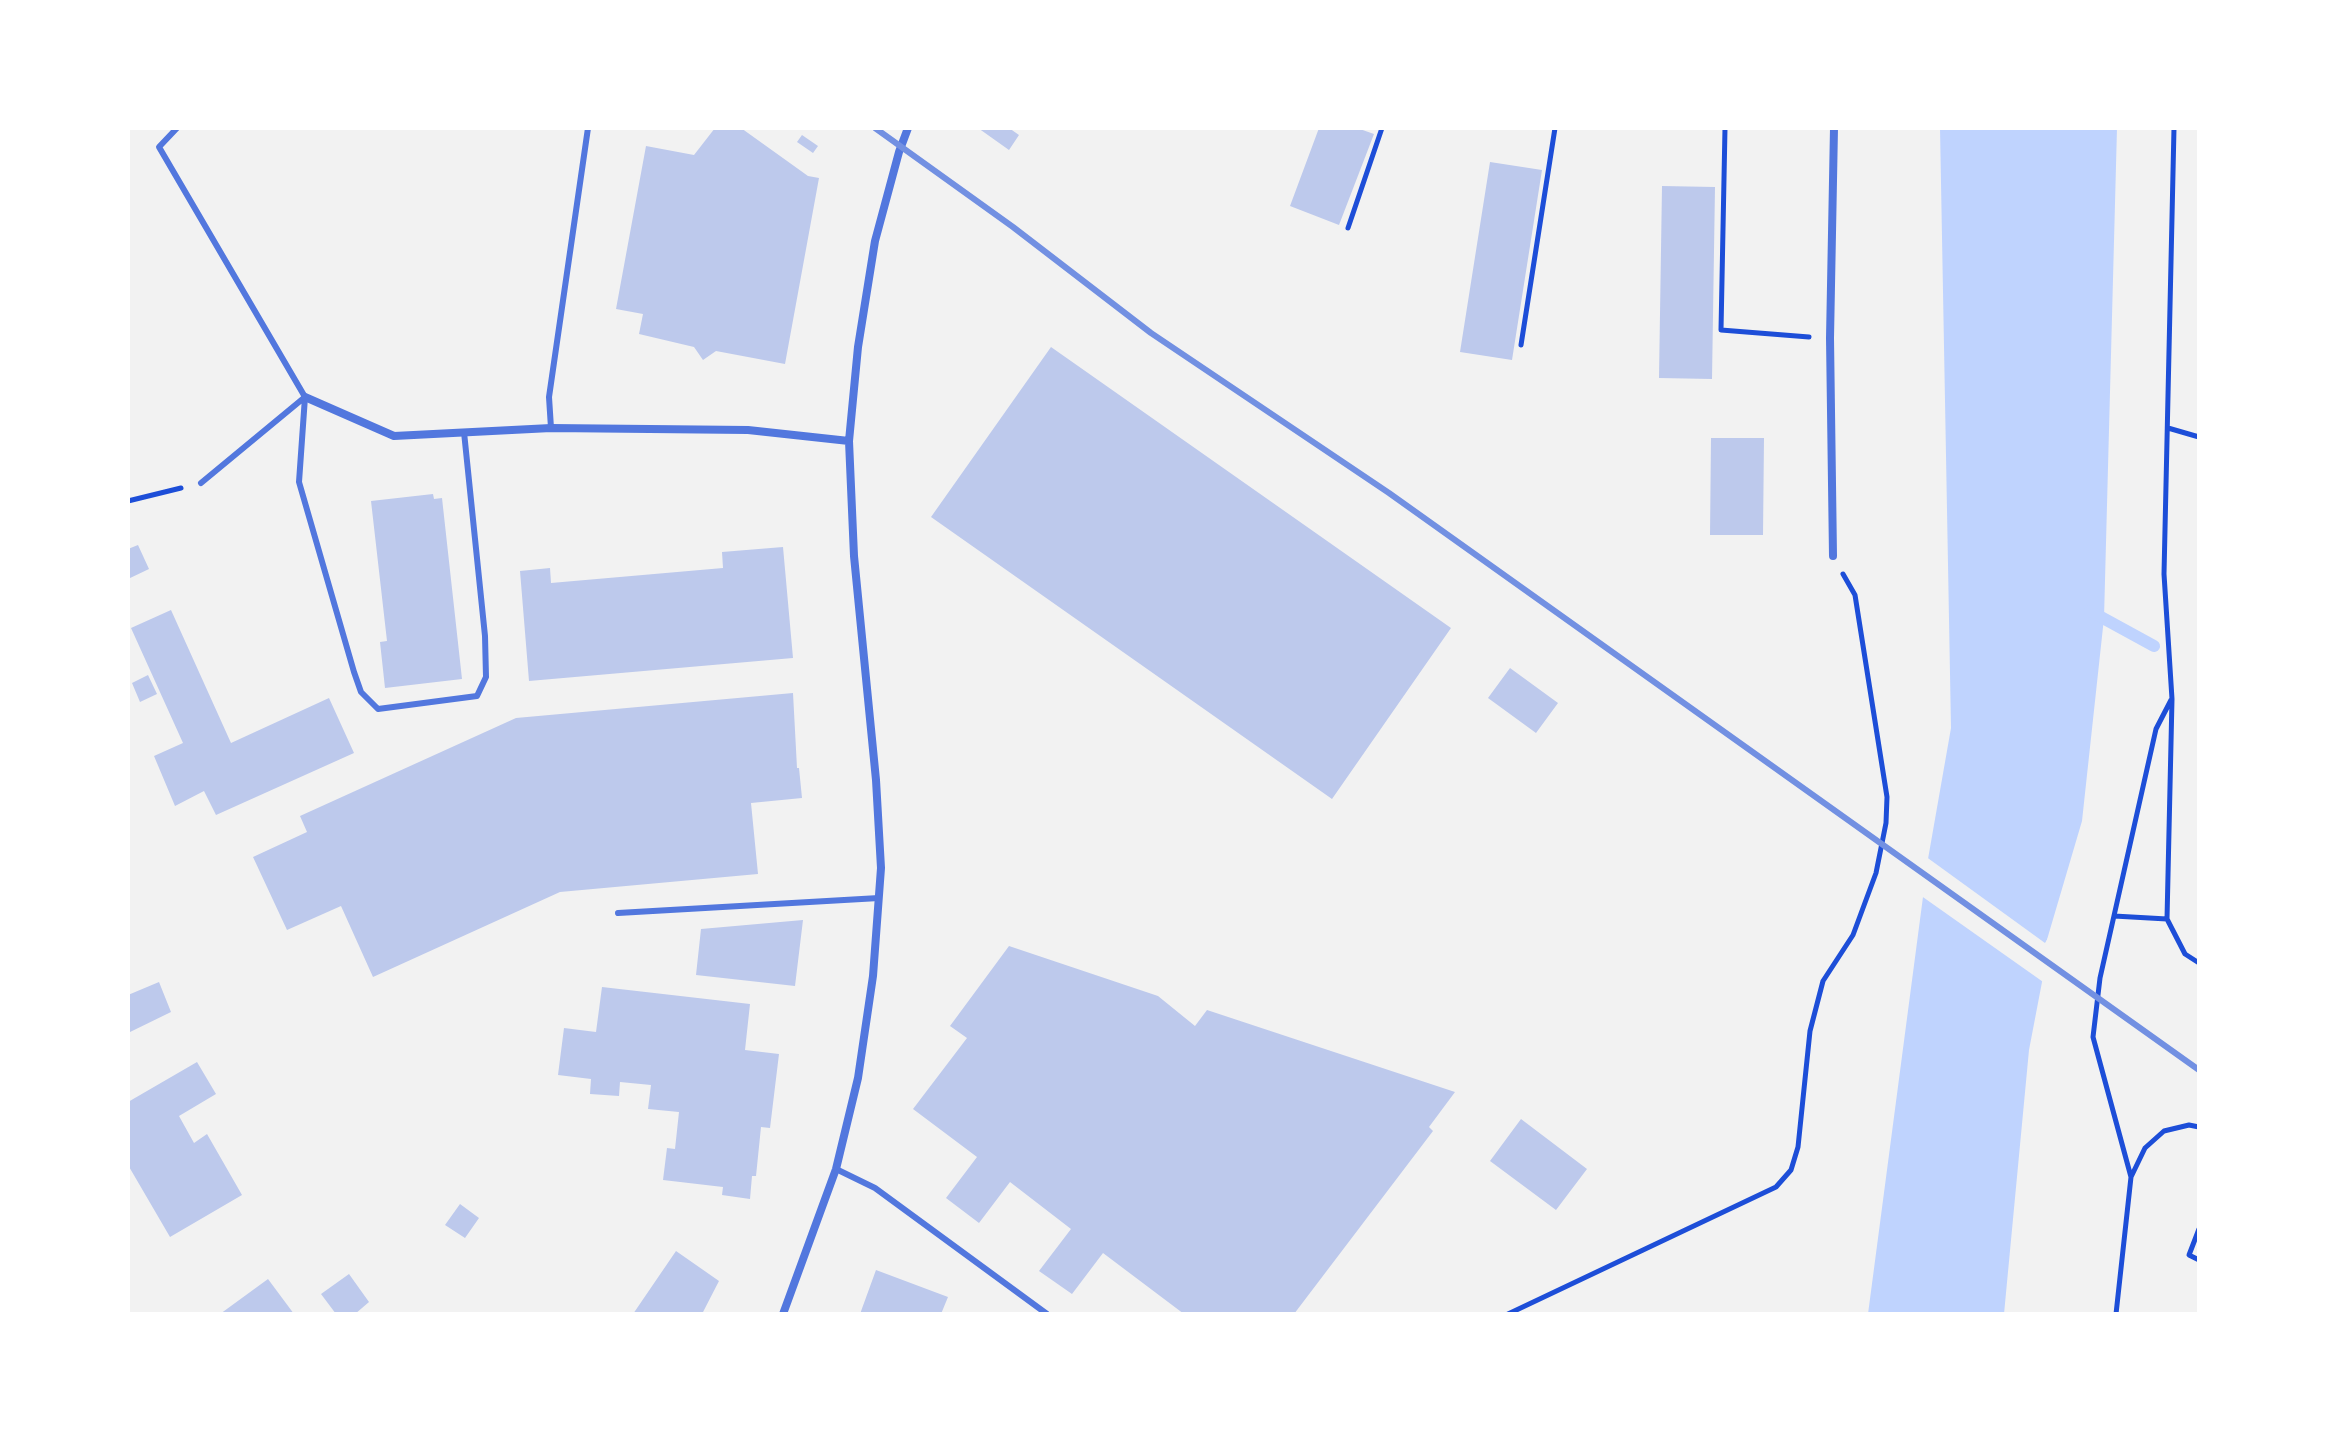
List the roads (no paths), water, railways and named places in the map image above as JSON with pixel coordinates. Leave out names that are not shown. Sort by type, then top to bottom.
[{"type":"street","points":[[783,1314],[836,1169],[858,1078],[873,976],[881,868],[876,780],[854,556],[849,441],[858,347],[875,241],[908,128]]},
{"type":"street","points":[[1833,556],[1830,338],[1834,128]]},
{"type":"street","points":[[305,397],[394,436],[551,428],[748,430],[849,441]]},
{"type":"lane","points":[[177,128],[159,147],[305,397],[299,482],[354,672],[361,692],[378,709],[477,696],[486,677],[485,636],[464,432]]},
{"type":"lane","points":[[551,428],[549,397],[588,128]]},
{"type":"lane","points":[[201,483],[305,397]]},
{"type":"lane","points":[[618,913],[879,898]]},
{"type":"lane","points":[[836,1169],[875,1188],[1047,1314]]},
{"type":"water","points":[[1940,128],[2117,128],[2104,618],[2082,821],[2046,943],[2029,1050],[2004,1314],[1868,1314],[1928,859],[1951,728]]},
{"type":"waterway","points":[[2090,611],[2154,646]]},
{"type":"railway","points":[[875,128],[1013,227],[1151,333],[1389,493],[2199,1070]]}]
